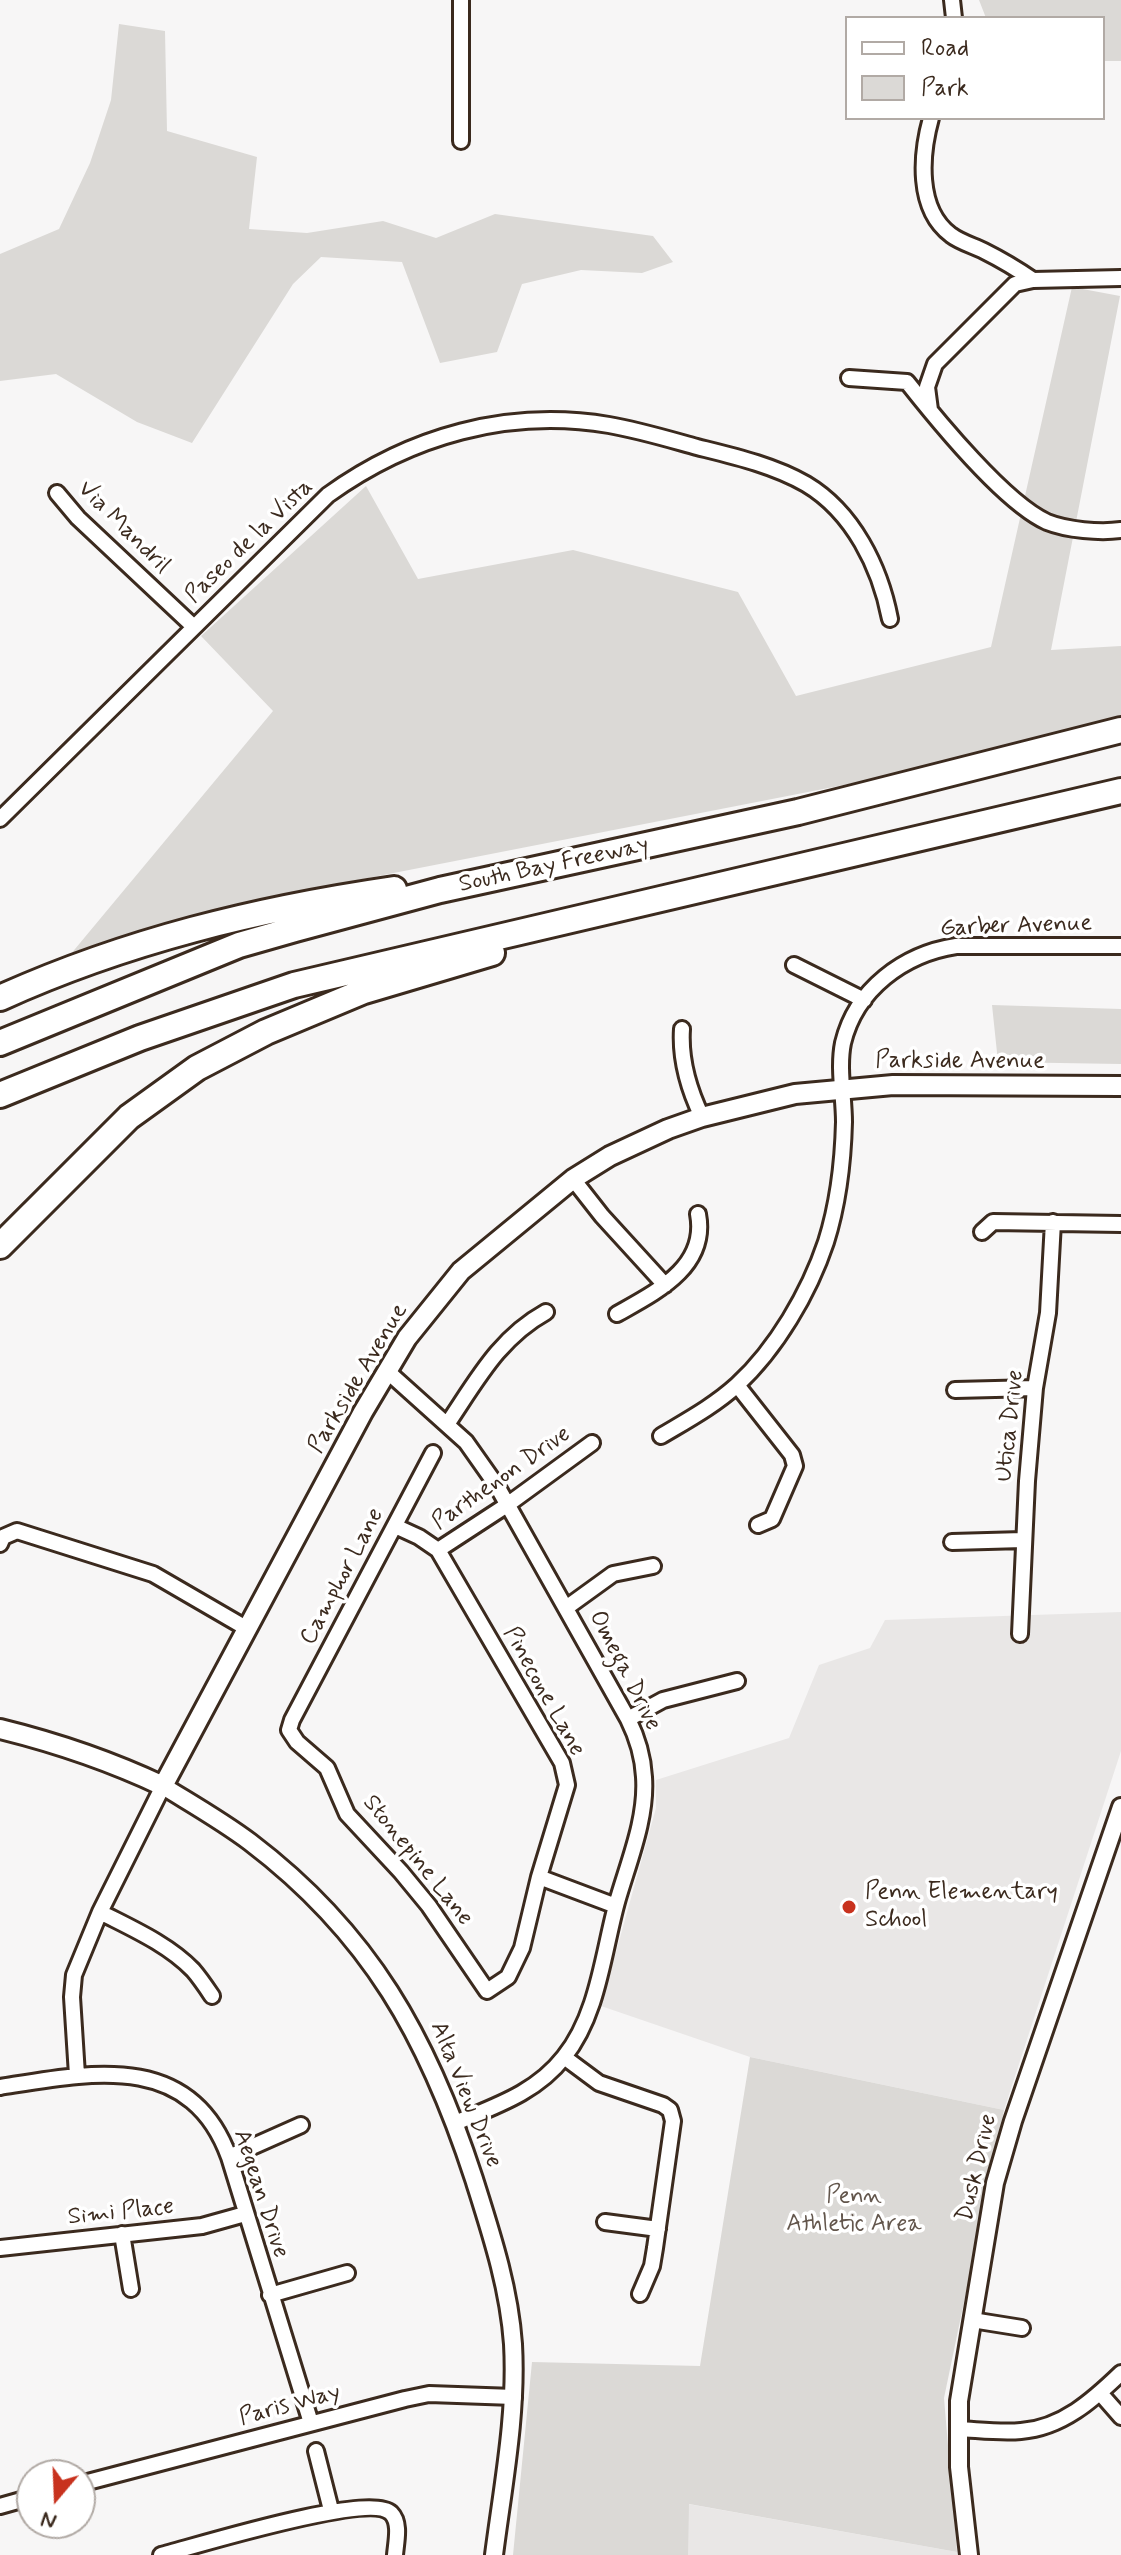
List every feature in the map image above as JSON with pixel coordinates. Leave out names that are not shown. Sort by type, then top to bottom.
[{"type":"highway","name":"South Bay Freeway","points":[[0,1043],[239,945],[440,890],[798,812],[1121,730]]},
{"type":"highway","points":[[0,1095],[140,1038],[294,985],[1121,791]]},
{"type":"highway","points":[[0,998],[135,946],[238,917],[321,900],[399,889],[440,890]]},
{"type":"highway","points":[[0,1246],[129,1117],[197,1068],[266,1032],[364,991],[693,891]]},
{"type":"main road","name":"Parkside Avenue","points":[[163,1786],[246,1628],[407,1338],[461,1271],[573,1179],[610,1156],[668,1129],[780,1097],[842,1088],[893,1085],[1121,1086]]},
{"type":"main road","name":"Alta View Drive","points":[[0,1729],[42,1739],[107,1761],[163,1786]]},
{"type":"street","points":[[461,0],[461,141]]},
{"type":"street","points":[[930,120],[925,140],[923,177],[931,207],[943,227],[952,236],[1010,263],[1033,280]]},
{"type":"street","points":[[932,414],[927,387],[935,364],[1015,284],[1033,280],[1120,278]]},
{"type":"street","points":[[849,378],[907,382],[932,414],[1015,501],[1045,521],[1060,526],[1121,530]]},
{"type":"street","name":"Paseo de la Vista","points":[[0,819],[308,512],[363,471],[404,450],[447,434],[493,424],[539,420],[586,421],[632,429],[743,459],[807,485],[845,519],[866,549],[881,583],[890,619]]},
{"type":"street","name":"Via Mandril","points":[[57,493],[78,518],[194,627]]},
{"type":"street","name":"Garber Avenue","points":[[661,1436],[737,1385],[795,1310],[816,1268],[826,1243],[838,1189],[844,1124],[842,1047],[851,1022],[864,1000],[893,971],[917,957],[943,948],[1121,946]]},
{"type":"street","points":[[794,965],[864,1000]]},
{"type":"street","points":[[682,1029],[681,1046],[688,1082],[702,1117]]},
{"type":"street","points":[[573,1179],[665,1285]]},
{"type":"street","points":[[617,1314],[681,1273],[698,1245],[698,1214]]},
{"type":"street","points":[[982,1232],[993,1222],[1121,1224]]},
{"type":"street","name":"Utica Drive","points":[[1020,1634],[1023,1540],[1035,1388],[1048,1313],[1053,1222]]},
{"type":"street","points":[[448,1423],[498,1350],[522,1325],[546,1312]]},
{"type":"street","name":"Omega Drive","points":[[387,1371],[448,1423],[466,1442],[497,1486],[637,1735],[644,1779],[641,1819],[592,2001],[577,2036],[564,2057],[519,2097],[455,2123]]},
{"type":"street","points":[[737,1385],[792,1455],[795,1466],[772,1519],[758,1525]]},
{"type":"street","points":[[955,1390],[1035,1388]]},
{"type":"street","name":"Parthenon Drive","points":[[438,1550],[507,1505],[592,1443]]},
{"type":"street","name":"Camphor Lane","points":[[292,1720],[433,1453]]},
{"type":"street","name":"Pinecone Lane","points":[[395,1526],[438,1550],[562,1763],[567,1785],[539,1877],[522,1948],[508,1977],[487,1991]]},
{"type":"street","points":[[0,1544],[3,1537],[17,1531],[134,1566],[246,1628]]},
{"type":"street","points":[[952,1542],[1023,1540]]},
{"type":"street","points":[[566,1608],[613,1574],[653,1566]]},
{"type":"street","points":[[628,1719],[663,1700],[737,1681]]},
{"type":"street","name":"Stonepine Lane","points":[[292,1720],[289,1730],[297,1742],[327,1768],[347,1814],[429,1906],[487,1991]]},
{"type":"street","name":"Parkside Avenue","points":[[77,2075],[72,1986],[78,1960],[163,1786]]},
{"type":"street","name":"Alta View Drive","points":[[163,1786],[221,1822],[273,1860],[315,1899],[353,1941],[389,1989],[433,2067],[455,2123],[501,2269],[510,2310],[514,2397],[494,2555]]},
{"type":"street","name":"Dusk Drive","points":[[969,2555],[959,2467],[959,2401],[995,2183],[1013,2121],[1121,1807]]},
{"type":"street","points":[[539,1877],[616,1906]]},
{"type":"street","points":[[100,1912],[174,1955],[192,1970],[212,1996]]},
{"type":"street","points":[[564,2057],[599,2083],[670,2110],[673,2121],[652,2266],[640,2294]]},
{"type":"street","name":"Aegean Drive","points":[[0,2087],[77,2075],[129,2074],[169,2087],[192,2102],[209,2119],[229,2157],[311,2423]]},
{"type":"street","points":[[229,2157],[301,2125]]},
{"type":"street","name":"Simi Place","points":[[0,2248],[202,2226],[245,2214]]},
{"type":"street","points":[[605,2222],[658,2229]]},
{"type":"street","points":[[122,2234],[131,2289]]},
{"type":"street","points":[[270,2295],[347,2273]]},
{"type":"street","points":[[972,2320],[1022,2328]]},
{"type":"street","points":[[959,2429],[1022,2431],[1057,2422],[1085,2406],[1121,2373]]},
{"type":"street","points":[[1100,2393],[1121,2417]]},
{"type":"street","name":"Paris Way","points":[[96,2480],[429,2394],[514,2397]]},
{"type":"street","points":[[316,2451],[331,2510]]},
{"type":"street","points":[[161,2555],[331,2510],[377,2508],[389,2512],[396,2522],[395,2555]]},
{"type":"shaded area","name":"Penn Elementary School","points":[[1121,1612],[1121,1751],[1004,2110],[750,2057],[601,2006],[656,1808],[656,1780],[789,1738],[819,1665],[870,1648],[885,1620]]},
{"type":"shaded area","points":[[688,2504],[957,2552],[957,2555],[688,2555]]},
{"type":"green space","points":[[979,0],[1121,0],[1121,61],[1105,61],[1105,16],[985,16]]},
{"type":"green space","points":[[119,24],[165,31],[167,131],[257,157],[249,229],[307,233],[383,221],[436,238],[495,214],[653,236],[673,262],[642,273],[581,270],[522,284],[497,352],[440,363],[402,262],[321,257],[293,284],[192,443],[137,422],[56,374],[0,381],[0,254],[59,229],[90,163],[111,100]]},
{"type":"green space","points":[[1072,287],[1120,296],[1051,650],[1121,646],[1121,722],[987,757],[322,887],[70,955],[273,711],[201,636],[366,486],[418,579],[573,550],[738,592],[796,696],[991,647]]},
{"type":"green space","points":[[992,1005],[1121,1009],[1121,1064],[998,1062]]},
{"type":"green space","name":"Penn Athletic Area","points":[[750,2057],[1004,2110],[944,2398],[957,2552],[689,2504],[688,2555],[513,2555],[532,2362],[700,2366]]},
{"type":"place","name":"Penn Elementary School","points":[[849,1907]]}]
